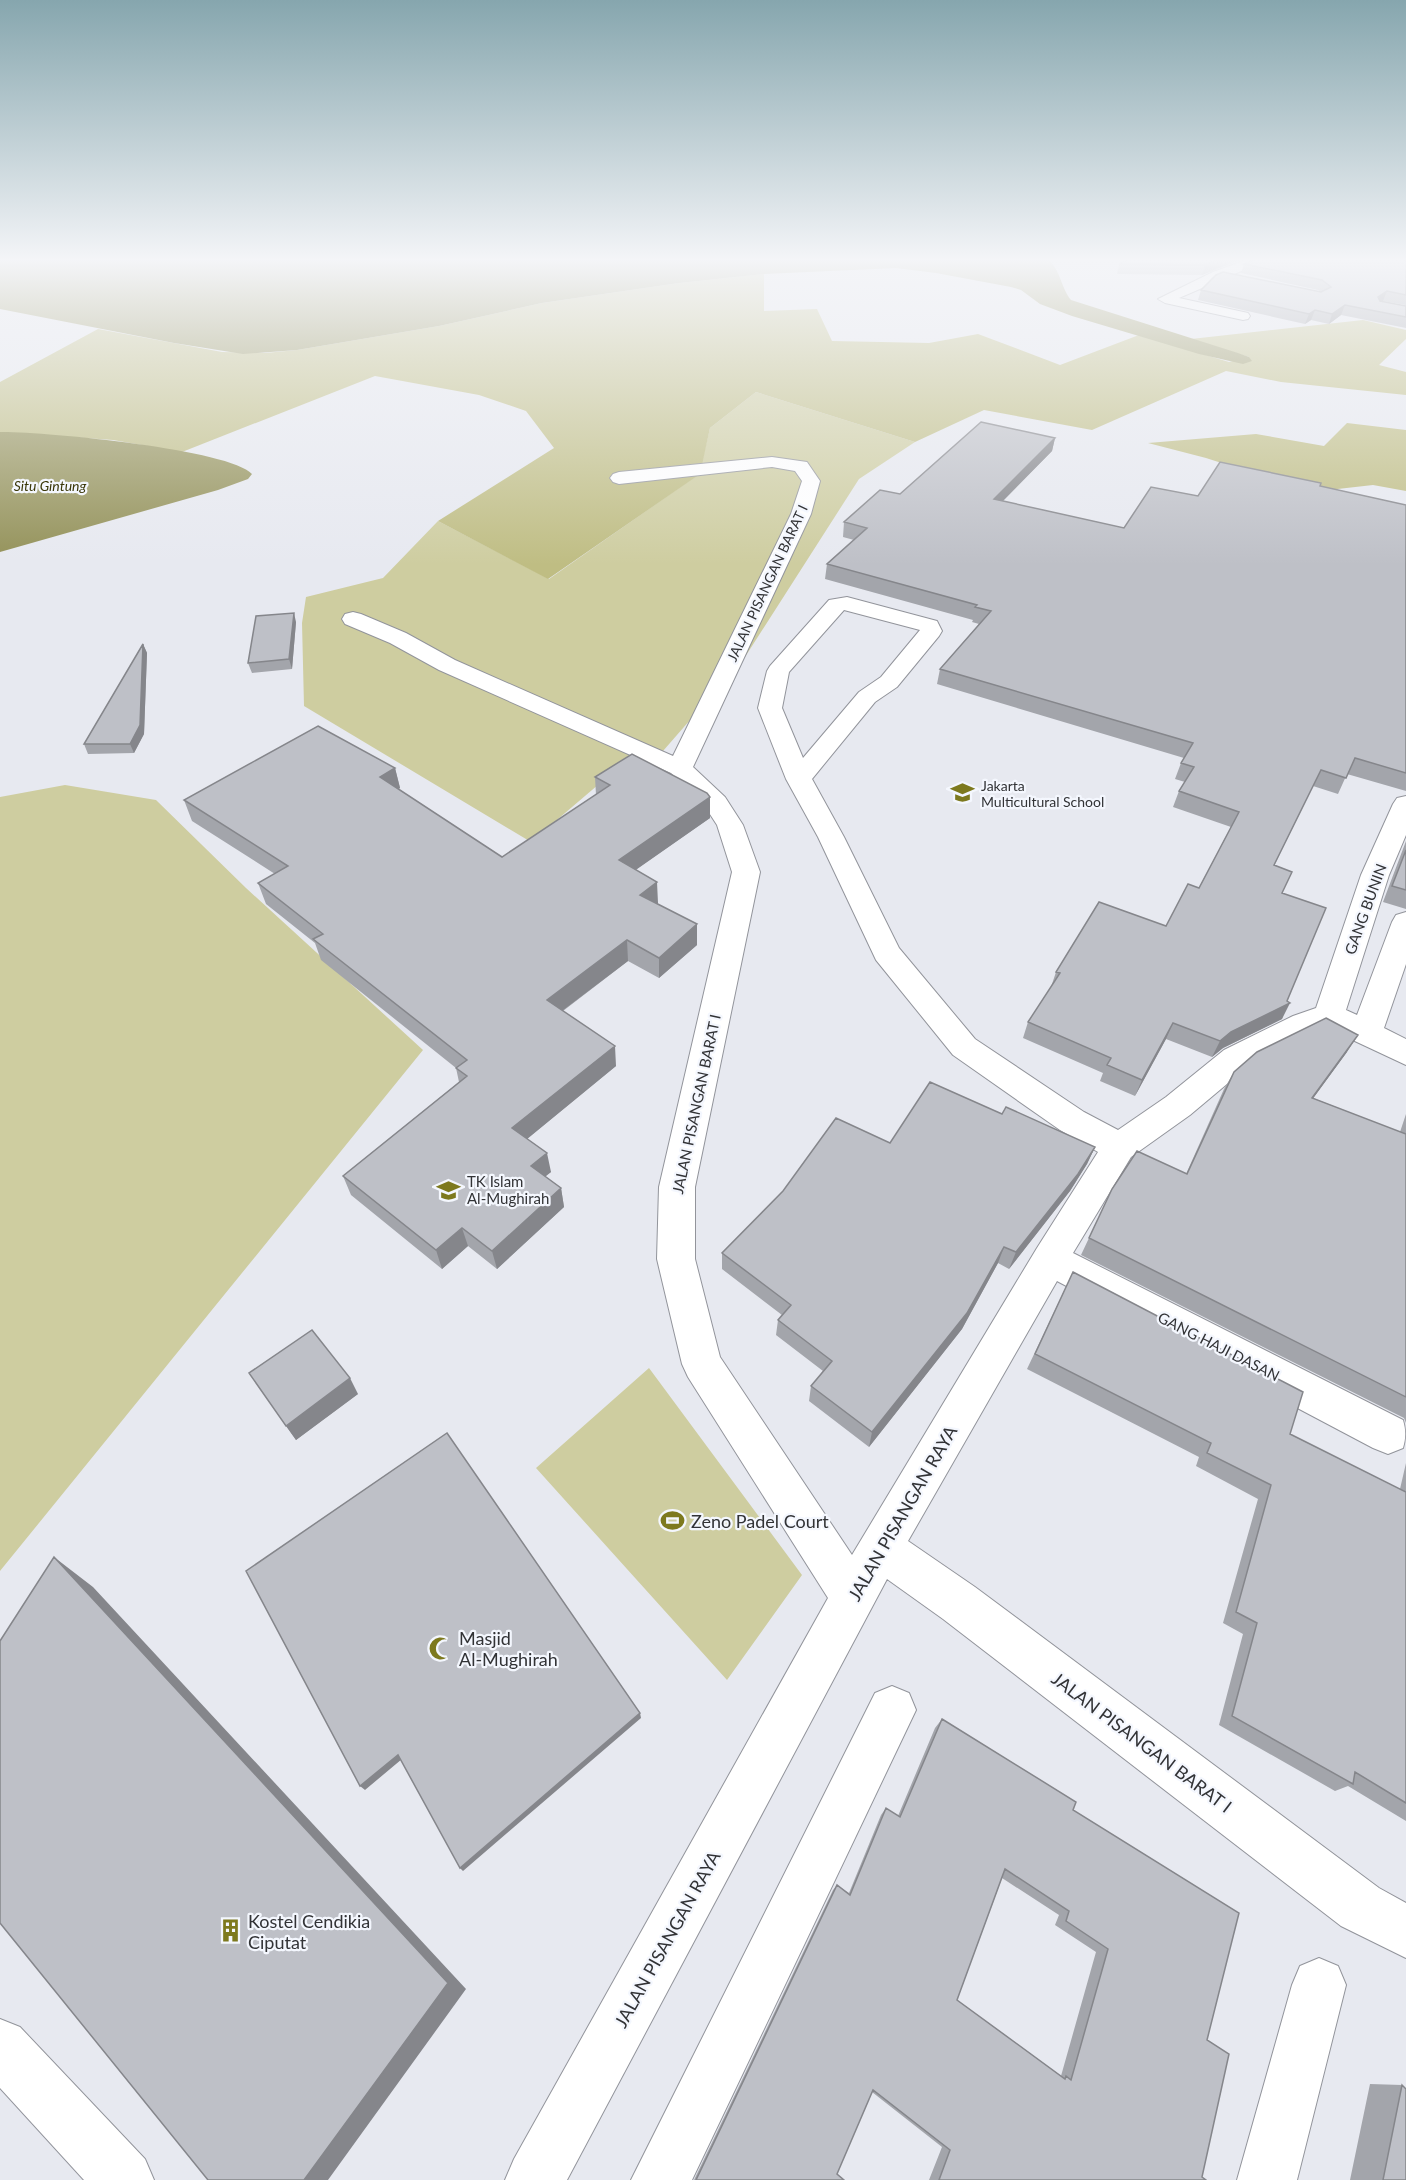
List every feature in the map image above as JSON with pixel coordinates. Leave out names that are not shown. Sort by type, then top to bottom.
[{"type":"street","name":"JALAN PISANGAN BARAT I","points":[[619,478],[772,462],[801,466],[812,481],[801,514],[680,768]]},
{"type":"street","points":[[798,779],[867,697],[889,682],[931,631],[929,626],[847,603],[837,605],[778,671],[770,708],[798,779],[831,837],[887,953],[964,1047],[1072,1121],[1119,1147]]},
{"type":"street","name":"JALAN PISANGAN BARAT I","points":[[353,619],[398,638],[447,665],[680,768],[716,803],[730,825],[746,872],[677,1187],[676,1259],[702,1364],[853,1598]]},
{"type":"street","name":"GANG BUNIN","points":[[1347,1024],[1375,875],[1406,804]]},
{"type":"street","points":[[1406,922],[1347,1024],[1406,1053]]},
{"type":"street","name":"JALAN PISANGAN RAYA","points":[[535,2180],[880,1548],[1050,1259],[1119,1147],[1178,1106],[1235,1059],[1304,1024],[1347,1024]]},
{"type":"street","name":"GANG HAJI DASAN","points":[[1050,1259],[1388,1434]]},
{"type":"street","name":"JALAN PISANGAN BARAT I","points":[[880,1548],[959,1603],[1360,1907],[1406,1931]]},
{"type":"street","points":[[662,2180],[892,1710]]},
{"type":"street","points":[[1267,2180],[1320,1985]]},
{"type":"street","points":[[0,2048],[124,2180]]},
{"type":"green space","points":[[756,392],[915,442],[859,479],[745,657],[663,751],[619,767],[531,842],[304,706],[302,623],[306,597],[383,578],[438,521],[549,579],[699,474],[710,428]]},
{"type":"green space","points":[[65,785],[156,800],[246,888],[423,1050],[0,1571],[0,797]]},
{"type":"green space","name":"Zeno Padel Court","points":[[649,1368],[802,1575],[727,1680],[536,1468]]},
{"type":"shaded area","points":[[39,361],[1049,361],[1060,365],[1071,361],[1383,361],[1379,365],[1406,372],[1406,395],[1281,382],[1226,371],[1092,430],[984,410],[915,442],[756,392],[710,428],[700,474],[548,579],[438,521],[554,448],[526,411],[479,395],[375,376],[182,452],[113,440],[0,432],[0,382]]},
{"type":"shaded area","points":[[1347,423],[1406,430],[1406,491],[1373,485],[1311,492],[1206,458],[1148,443],[1256,434],[1324,446]]},
{"type":"water","points":[[1229,361],[1252,361],[1243,364]]},
{"type":"water","name":"Situ Gintung","points":[[0,432],[91,438],[173,449],[236,465],[252,474],[248,479],[218,490],[0,552]]},
{"type":"building","points":[[981,422],[1055,438],[994,499],[1124,528],[1151,487],[1198,496],[1220,462],[1321,483],[1320,486],[1406,505],[1406,773],[1355,758],[1346,778],[1321,770],[1274,865],[1292,872],[1282,893],[1326,908],[1287,1001],[1290,1003],[1231,1032],[1220,1041],[1173,1023],[1142,1080],[1107,1065],[1111,1058],[1028,1022],[1060,973],[1056,972],[1099,902],[1166,926],[1188,884],[1199,888],[1239,812],[1179,791],[1194,767],[1181,763],[1193,743],[940,669],[991,611],[975,607],[977,605],[827,564],[867,528],[844,522],[880,490],[900,494]]},
{"type":"building","points":[[294,613],[289,659],[248,663],[256,616]]},
{"type":"building","points":[[143,644],[140,725],[130,744],[84,744]]},
{"type":"building","points":[[318,726],[395,768],[380,777],[502,857],[610,785],[595,777],[632,754],[707,793],[710,797],[619,860],[657,882],[640,895],[697,924],[659,958],[627,940],[547,1000],[615,1046],[512,1128],[547,1153],[531,1166],[561,1188],[492,1251],[462,1228],[436,1250],[343,1176],[467,1076],[456,1068],[467,1060],[313,939],[323,934],[258,883],[288,866],[184,800]]},
{"type":"building","points":[[1406,850],[1406,890],[1392,886]]},
{"type":"building","points":[[1326,1018],[1358,1035],[1312,1098],[1406,1134],[1406,1397],[1089,1238],[1112,1189],[1137,1151],[1187,1174],[1234,1072],[1257,1052]]},
{"type":"building","points":[[930,1082],[1002,1114],[1006,1107],[1095,1147],[1078,1174],[1016,1252],[1004,1247],[967,1313],[872,1432],[811,1386],[832,1361],[778,1320],[791,1305],[722,1253],[783,1191],[836,1118],[890,1143]]},
{"type":"building","points":[[1073,1272],[1303,1392],[1290,1434],[1406,1492],[1406,1803],[1355,1772],[1353,1784],[1232,1716],[1257,1623],[1236,1612],[1271,1485],[1207,1453],[1211,1443],[1035,1354]]},
{"type":"building","points":[[312,1330],[350,1378],[286,1426],[249,1373]]},
{"type":"building","name":"Masjid Al-Mughirah","points":[[447,1433],[640,1713],[460,1868],[398,1755],[360,1786],[246,1571]]},
{"type":"building","name":"Kostel Cendikia Ciputat","points":[[54,1557],[448,1983],[304,2180],[208,2180],[0,1923],[0,1641]]},
{"type":"building","points":[[942,1719],[1076,1802],[1073,1810],[1239,1913],[1207,2040],[1229,2054],[1202,2177],[1206,2180],[939,2180],[950,2150],[873,2090],[837,2174],[844,2180],[696,2180],[837,1885],[850,1895],[886,1808],[900,1817]],"holes":[[[1005,1869],[1069,1911],[1066,1921],[1108,1949],[1071,2080],[1066,2076],[1065,2079],[957,2000]]]},
{"type":"building","points":[[1402,2085],[1406,2089],[1406,2180],[1383,2180]]},
{"type":"place","name":"Jakarta Multicultural School","points":[[963,793]]},
{"type":"place","name":"TK Islam Al-Mughirah","points":[[449,1190]]},
{"type":"place","name":"Zeno Padel Court","points":[[673,1521]]},
{"type":"place","name":"Masjid Al-Mughirah","points":[[441,1648]]},
{"type":"place","name":"Kostel Cendikia Ciputat","points":[[230,1931]]}]
